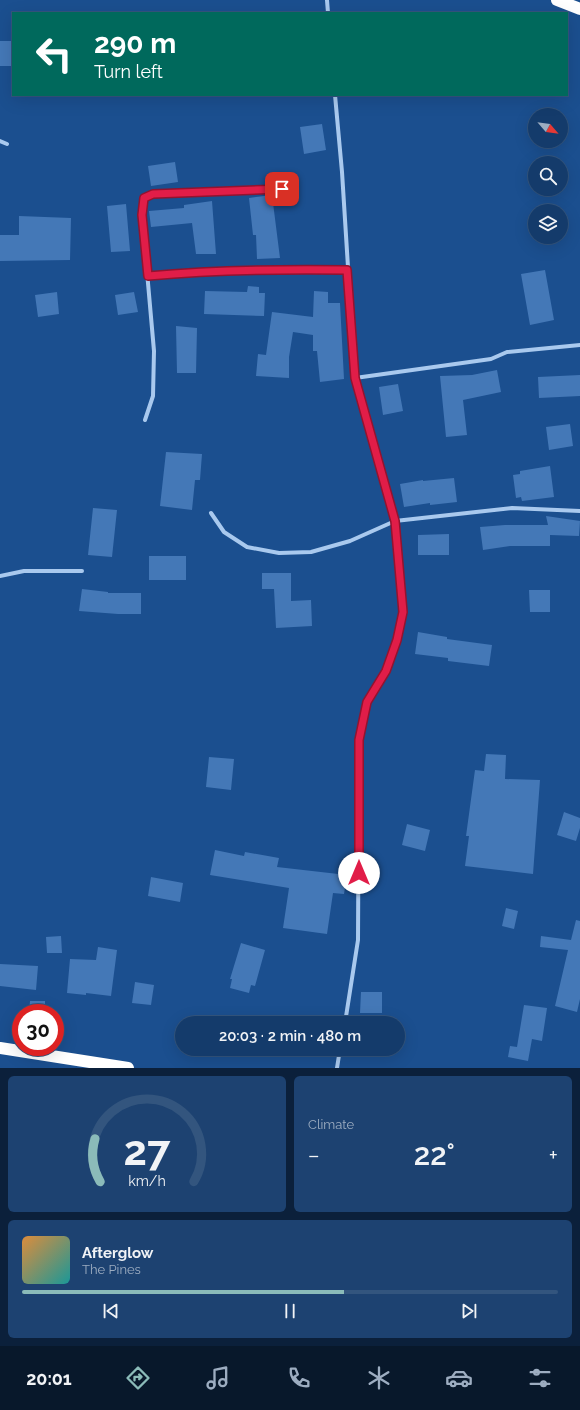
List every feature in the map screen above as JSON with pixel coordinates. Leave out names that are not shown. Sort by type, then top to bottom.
[{"type":"highway","points":[[557,0],[580,9]]},
{"type":"highway","points":[[0,1048],[128,1068]]},
{"type":"street","points":[[327,0],[328,12]]},
{"type":"street","points":[[335,96],[355,378],[395,521],[403,612],[397,640],[386,671],[367,702],[359,740],[358,940],[346,1016]]},
{"type":"street","points":[[0,141],[7,144]]},
{"type":"street","points":[[145,420],[153,396],[154,351],[142,215],[144,198],[153,194],[282,189]]},
{"type":"street","points":[[148,276],[203,271],[256,269],[347,270]]},
{"type":"street","points":[[355,378],[491,359],[507,352],[580,345]]},
{"type":"street","points":[[211,513],[224,532],[247,547],[280,553],[311,552],[350,542],[395,521],[512,508],[580,511]]},
{"type":"street","points":[[0,576],[24,571],[82,571]]},
{"type":"street","points":[[337,1068],[339,1056]]},
{"type":"building","points":[[0,41],[12,41],[12,66],[0,66]]},
{"type":"building","points":[[322,124],[326,150],[304,154],[300,127]]},
{"type":"building","points":[[175,162],[178,182],[151,186],[148,166]]},
{"type":"building","points":[[272,195],[280,258],[257,259],[256,235],[253,235],[249,198]]},
{"type":"building","points":[[212,201],[216,254],[196,254],[192,223],[151,227],[149,211],[184,208],[184,205]]},
{"type":"building","points":[[126,204],[130,251],[111,252],[107,206]]},
{"type":"building","points":[[19,216],[71,218],[70,260],[0,261],[0,235],[19,235]]},
{"type":"building","points":[[545,270],[554,320],[530,325],[521,274]]},
{"type":"building","points":[[248,286],[259,287],[259,293],[265,293],[264,316],[204,314],[205,291],[247,292]]},
{"type":"building","points":[[314,291],[328,292],[328,303],[340,303],[344,379],[320,382],[317,351],[313,351],[313,335],[293,332],[289,357],[289,378],[256,376],[258,354],[266,355],[272,312],[313,317]]},
{"type":"building","points":[[57,292],[59,314],[38,317],[35,295]]},
{"type":"building","points":[[134,292],[138,312],[118,315],[115,295]]},
{"type":"building","points":[[176,326],[197,328],[196,373],[177,373]]},
{"type":"building","points":[[497,370],[501,392],[463,400],[467,435],[446,437],[440,376],[472,375]]},
{"type":"building","points":[[580,375],[580,396],[539,398],[538,377]]},
{"type":"building","points":[[398,384],[403,411],[383,415],[379,387]]},
{"type":"building","points":[[570,424],[573,446],[549,450],[546,427]]},
{"type":"building","points":[[166,452],[202,454],[200,480],[195,480],[192,510],[160,506]]},
{"type":"building","points":[[550,466],[554,497],[522,501],[521,497],[516,498],[513,475],[520,474],[520,471]]},
{"type":"building","points":[[454,478],[457,502],[430,505],[430,503],[404,507],[400,484],[423,480]]},
{"type":"building","points":[[93,508],[117,510],[112,557],[88,555]]},
{"type":"building","points":[[546,516],[580,521],[579,536],[550,535],[550,546],[510,546],[483,550],[480,527],[505,525],[548,525]]},
{"type":"building","points":[[449,534],[449,555],[418,555],[418,535]]},
{"type":"building","points":[[149,556],[186,556],[186,580],[149,580]]},
{"type":"building","points":[[262,573],[291,573],[291,601],[311,600],[312,626],[276,628],[274,589],[262,589]]},
{"type":"building","points":[[82,589],[108,593],[141,593],[141,614],[79,611]]},
{"type":"building","points":[[529,590],[550,590],[550,612],[530,612]]},
{"type":"building","points":[[418,632],[447,637],[447,639],[492,645],[489,666],[448,661],[448,658],[415,654]]},
{"type":"building","points":[[486,754],[506,755],[505,779],[540,780],[533,874],[465,866],[469,836],[466,836],[475,770],[484,771]]},
{"type":"building","points":[[209,757],[234,759],[231,790],[206,787]]},
{"type":"building","points":[[564,812],[580,818],[580,828],[576,841],[557,835]]},
{"type":"building","points":[[407,824],[430,830],[425,851],[402,845]]},
{"type":"building","points":[[215,850],[244,856],[245,852],[279,858],[277,867],[347,875],[344,894],[333,893],[327,934],[283,928],[289,888],[210,875]]},
{"type":"building","points":[[151,877],[183,883],[180,902],[148,896]]},
{"type":"building","points":[[506,908],[518,911],[514,929],[502,926]]},
{"type":"building","points":[[576,920],[580,921],[580,999],[577,1012],[555,1006],[568,950],[540,947],[541,936],[571,940]]},
{"type":"building","points":[[61,936],[62,953],[47,953],[46,937]]},
{"type":"building","points":[[241,943],[265,950],[255,986],[251,985],[249,993],[230,988],[232,979],[230,979]]},
{"type":"building","points":[[98,947],[117,950],[111,996],[86,993],[86,995],[67,993],[70,959],[96,960]]},
{"type":"building","points":[[0,964],[38,966],[36,990],[0,986]]},
{"type":"building","points":[[135,982],[154,985],[151,1005],[132,1003]]},
{"type":"building","points":[[361,992],[382,992],[382,1013],[360,1013]]},
{"type":"building","points":[[30,1001],[45,1001],[45,1004],[30,1004]]},
{"type":"building","points":[[524,1005],[547,1008],[542,1041],[532,1039],[528,1061],[508,1057],[510,1046],[517,1047]]},
{"type":"route","points":[[282,189],[153,194],[144,198],[142,215],[148,276],[203,271],[256,269],[347,270],[355,378],[395,521],[403,612],[397,640],[386,671],[367,702],[359,740],[359,873]]}]
